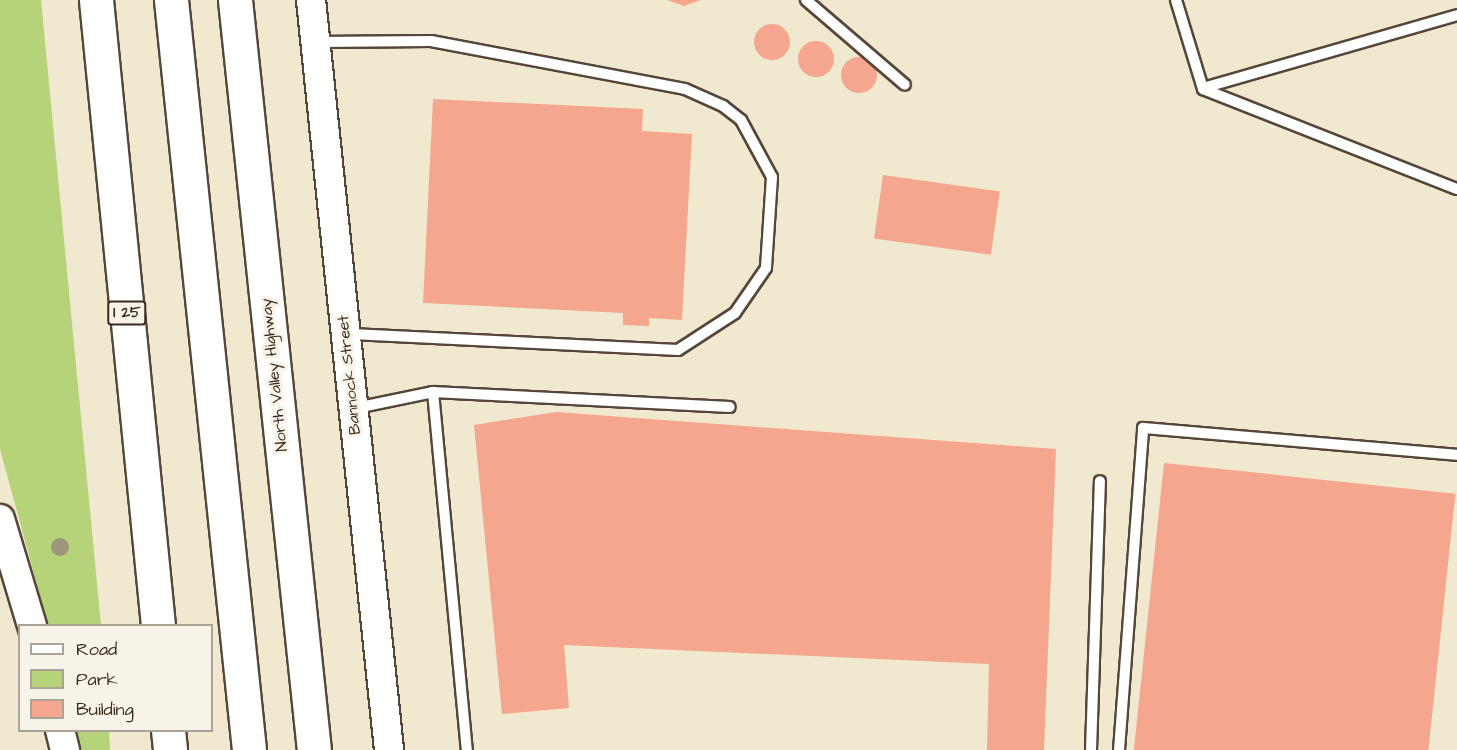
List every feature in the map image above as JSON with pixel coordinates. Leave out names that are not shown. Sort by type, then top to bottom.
[{"type":"highway","name":"I 25","points":[[96,0],[158,624]]},
{"type":"highway","points":[[171,0],[249,750]]},
{"type":"highway","name":"North Valley Highway","points":[[235,0],[314,750]]},
{"type":"highway","points":[[168,732],[170,750]]},
{"type":"street","name":"Bannock Street","points":[[311,0],[389,750]]},
{"type":"street","points":[[0,519],[31,624]]},
{"type":"street","points":[[60,732],[65,750]]},
{"type":"lane","points":[[806,0],[905,86]]},
{"type":"lane","points":[[1176,0],[1203,88]]},
{"type":"lane","points":[[1203,88],[1457,15]]},
{"type":"lane","points":[[315,42],[431,41],[685,89],[723,106],[741,120],[772,177],[766,268],[735,313],[678,350],[345,334]]},
{"type":"lane","points":[[1203,88],[1457,189]]},
{"type":"lane","points":[[433,392],[467,750]]},
{"type":"lane","points":[[352,408],[433,392],[730,407]]},
{"type":"lane","points":[[1119,750],[1143,428],[1457,455]]},
{"type":"lane","points":[[1091,750],[1100,481]]},
{"type":"green space","points":[[0,0],[41,0],[101,624],[48,624],[0,449]]},
{"type":"green space","points":[[77,732],[109,732],[110,750],[82,750]]},
{"type":"building","points":[[667,0],[701,0],[684,6]]},
{"type":"building","points":[[772,24],[785,29],[790,42],[785,55],[772,60],[759,55],[754,42],[759,29]]},
{"type":"building","points":[[816,41],[829,46],[834,59],[829,72],[816,77],[803,72],[798,59],[803,46]]},
{"type":"building","points":[[859,57],[872,62],[877,75],[872,88],[859,93],[846,88],[841,75],[846,62]]},
{"type":"building","points":[[433,99],[643,109],[642,131],[692,134],[682,320],[649,318],[649,326],[623,325],[623,313],[423,303]]},
{"type":"building","points":[[883,175],[1000,191],[991,255],[874,238]]},
{"type":"building","points":[[556,412],[1056,449],[1044,750],[987,750],[989,664],[564,645],[569,708],[502,714],[474,425]]},
{"type":"building","points":[[1164,463],[1455,494],[1428,750],[1134,750]]}]
